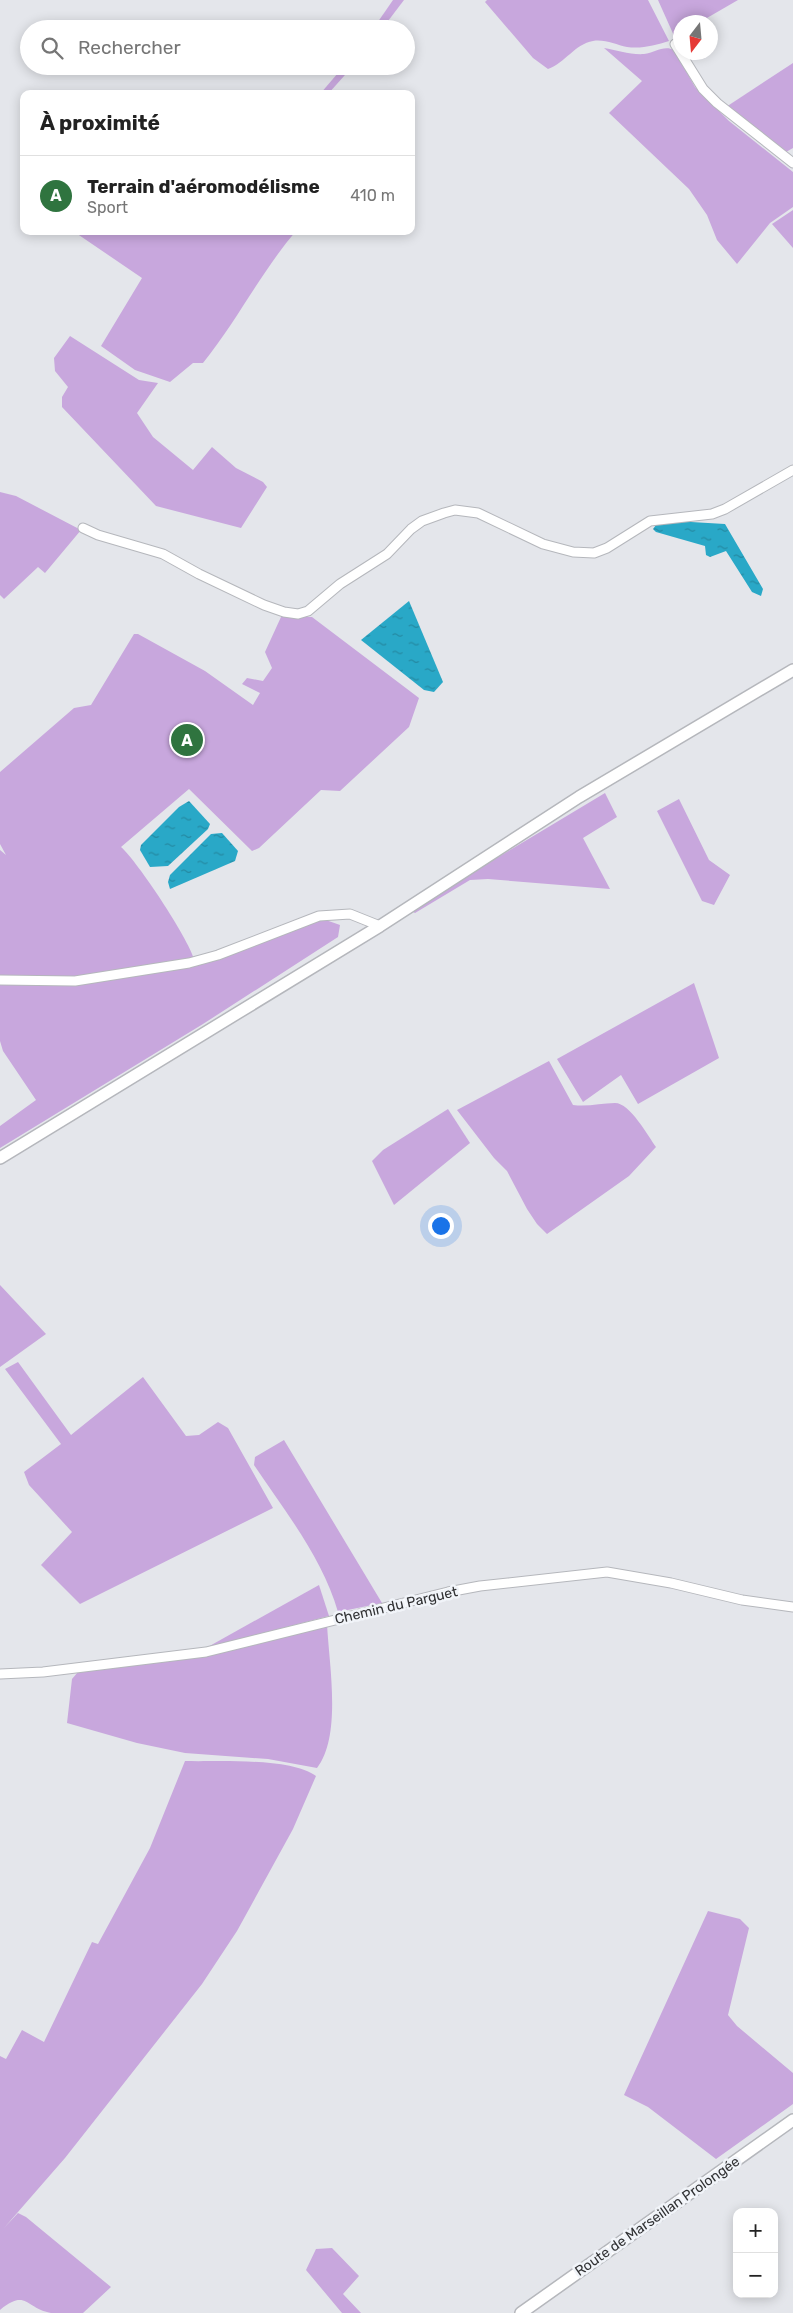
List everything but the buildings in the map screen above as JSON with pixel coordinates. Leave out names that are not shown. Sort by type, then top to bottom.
[{"type":"street","points":[[685,60],[704,89],[717,103],[793,163]]},
{"type":"street","points":[[82,528],[98,535],[163,554],[264,606],[298,614],[308,611],[340,584],[387,554],[411,528],[422,521],[444,513],[455,510],[478,513],[543,544],[572,552],[594,553],[613,545],[650,521],[712,514],[725,509],[793,470]]},
{"type":"street","points":[[0,1158],[380,926],[578,797],[793,670]]},
{"type":"street","points":[[0,980],[75,981],[189,963],[218,955],[319,916],[350,914],[380,926]]},
{"type":"street","name":"Chemin du Parguet","points":[[0,1674],[44,1672],[206,1652],[448,1592],[480,1586],[608,1572],[742,1600],[793,1607]]},
{"type":"street","name":"Route de Marseillan Prolongée","points":[[521,2313],[793,2120]]},
{"type":"shaded area","points":[[393,0],[404,0],[389,20],[379,20]]},
{"type":"shaded area","points":[[487,0],[648,0],[669,41],[649,46],[633,47],[606,41],[593,41],[581,46],[560,63],[548,69],[533,58],[485,2]]},
{"type":"shaded area","points":[[658,0],[738,0],[712,15],[673,15],[673,34]]},
{"type":"shaded area","points":[[604,48],[639,54],[666,48],[673,50],[673,60],[680,60],[695,87],[729,121],[793,172],[793,207],[770,223],[737,264],[717,240],[707,215],[689,189],[609,113],[642,81]]},
{"type":"shaded area","points":[[793,63],[793,148],[786,152],[726,107]]},
{"type":"shaded area","points":[[336,75],[345,75],[332,90],[323,90]]},
{"type":"shaded area","points":[[793,210],[793,248],[772,224]]},
{"type":"shaded area","points":[[79,235],[293,235],[271,263],[203,363],[193,363],[170,382],[135,370],[101,346],[142,278]]},
{"type":"shaded area","points":[[70,336],[139,380],[158,383],[137,413],[153,437],[193,470],[212,447],[236,468],[263,482],[267,487],[241,528],[156,506],[62,407],[62,397],[68,387],[55,371],[54,358]]},
{"type":"shaded area","points":[[0,492],[16,496],[81,530],[45,573],[38,567],[4,599],[0,595]]},
{"type":"shaded area","points":[[281,617],[312,617],[419,698],[409,727],[340,791],[321,790],[259,848],[252,851],[189,789],[121,847],[139,868],[162,901],[194,959],[79,978],[71,976],[0,976],[0,850],[6,855],[0,844],[0,772],[74,708],[91,705],[134,634],[138,634],[205,671],[253,705],[260,693],[242,684],[247,678],[263,681],[272,668],[265,652]]},
{"type":"shaded area","points":[[605,793],[617,817],[583,838],[610,889],[488,879],[470,880],[415,913],[410,910]]},
{"type":"shaded area","points":[[679,799],[709,860],[730,875],[714,905],[702,901],[657,811]]},
{"type":"shaded area","points":[[323,919],[340,925],[338,937],[203,1024],[0,1148],[0,1126],[36,1100],[3,1051],[0,1041],[0,983],[78,983],[193,967]]},
{"type":"shaded area","points":[[694,983],[719,1058],[638,1104],[621,1075],[583,1102],[557,1059]]},
{"type":"shaded area","points":[[549,1061],[573,1105],[621,1104],[632,1114],[656,1147],[629,1176],[547,1234],[537,1224],[527,1209],[507,1171],[494,1158],[457,1110]]},
{"type":"shaded area","points":[[448,1109],[470,1143],[394,1205],[372,1161],[383,1150]]},
{"type":"shaded area","points":[[0,1285],[46,1334],[0,1367]]},
{"type":"shaded area","points":[[18,1362],[71,1435],[143,1377],[186,1436],[199,1435],[218,1422],[228,1428],[273,1508],[80,1604],[41,1565],[72,1532],[29,1485],[24,1472],[61,1444],[5,1369]]},
{"type":"shaded area","points":[[284,1440],[382,1603],[338,1612],[323,1573],[313,1554],[254,1465],[255,1457]]},
{"type":"shaded area","points":[[319,1585],[329,1616],[206,1648]]},
{"type":"shaded area","points":[[327,1624],[332,1719],[325,1754],[317,1768],[268,1759],[185,1753],[137,1743],[67,1723],[72,1679],[78,1672],[211,1654]]},
{"type":"shaded area","points":[[185,1761],[272,1763],[304,1770],[316,1776],[293,1829],[237,1931],[202,1984],[65,2158],[4,2228],[18,2213],[26,2217],[111,2287],[83,2313],[51,2313],[21,2300],[9,2304],[0,2310],[0,2056],[6,2059],[22,2030],[44,2042],[92,1942],[98,1944],[150,1848]]},
{"type":"shaded area","points":[[708,1911],[740,1919],[749,1928],[728,2015],[737,2026],[793,2073],[793,2104],[716,2159],[648,2107],[624,2095]]},
{"type":"shaded area","points":[[332,2248],[359,2276],[343,2294],[361,2313],[342,2313],[306,2270],[316,2249]]},
{"type":"water","points":[[674,521],[725,524],[763,589],[761,596],[752,592],[726,551],[710,557],[706,555],[705,546],[656,532],[653,529],[656,525]]},
{"type":"water","points":[[409,601],[443,682],[434,692],[424,690],[361,640]]},
{"type":"water","points":[[189,801],[210,824],[208,829],[168,866],[150,867],[140,850],[141,845],[179,807]]},
{"type":"water","points":[[222,833],[238,851],[235,861],[170,889],[168,882],[170,875],[211,834]]},
{"type":"place","name":"Terrain d'aéromodélisme","points":[[187,740]]}]
